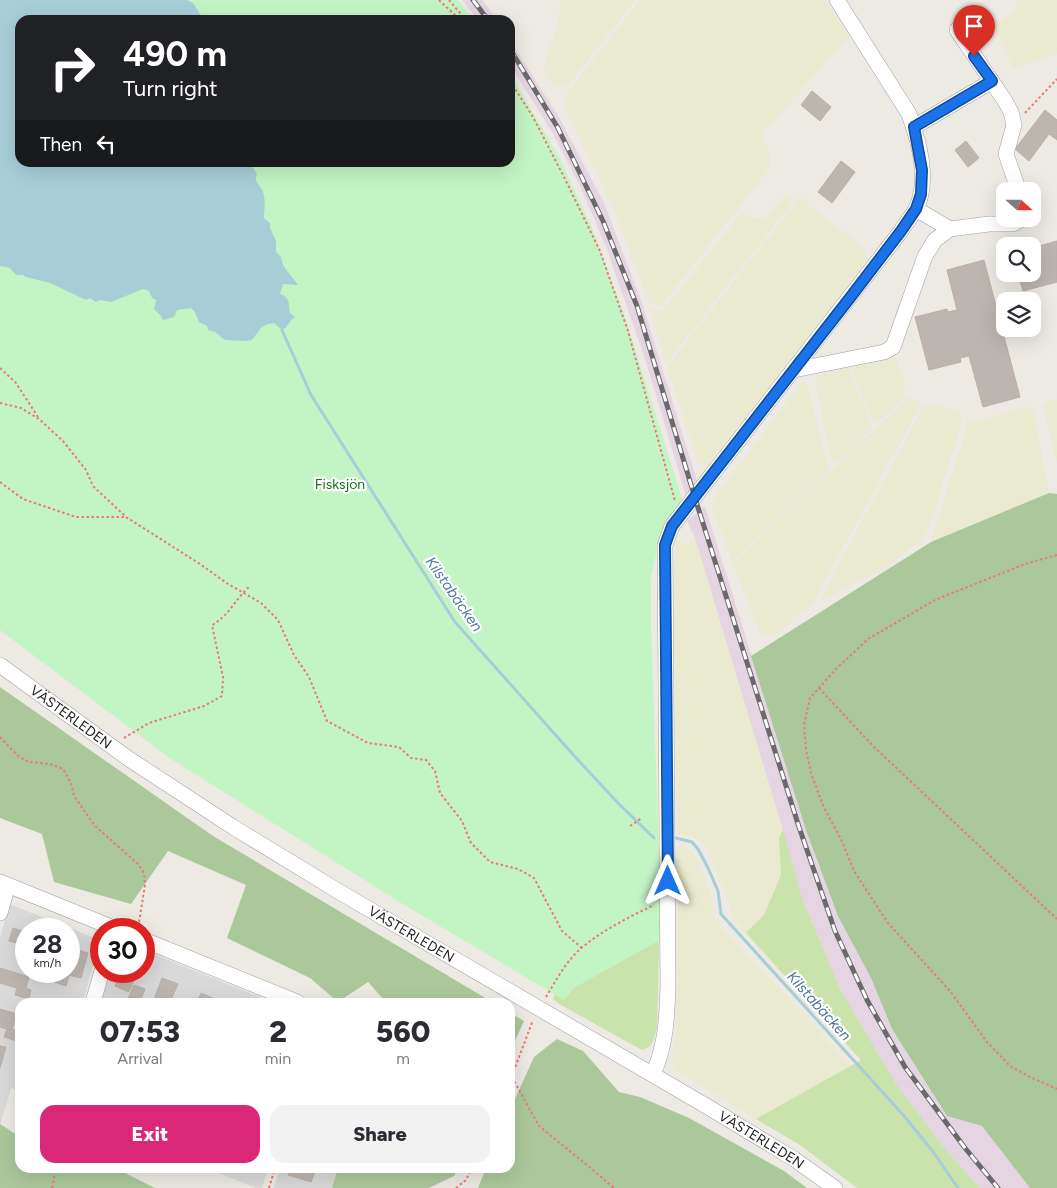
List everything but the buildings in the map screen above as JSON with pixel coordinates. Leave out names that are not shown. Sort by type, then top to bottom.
[{"type":"street","points":[[653,1074],[660,1059],[667,1016],[668,898],[665,545],[672,526],[901,231],[916,209],[921,194],[922,170],[914,127],[909,114],[837,0]]},
{"type":"street","points":[[957,30],[1011,112],[1014,125],[1006,154],[1016,182]]},
{"type":"street","points":[[914,127],[992,81]]},
{"type":"street","points":[[916,209],[950,229]]},
{"type":"street","points":[[794,370],[884,352],[893,347],[925,256],[935,240],[950,229],[996,224]]},
{"type":"street","name":"VÄSTERLEDEN","points":[[0,665],[114,748],[233,827],[286,860],[759,1137],[835,1188]]},
{"type":"street","points":[[0,913],[4,883],[90,918]]},
{"type":"street","points":[[155,944],[287,998]]},
{"type":"street","points":[[93,998],[98,983]]},
{"type":"path","points":[[438,0],[455,15]]},
{"type":"path","points":[[449,0],[462,15]]},
{"type":"path","points":[[1014,125],[1057,78]]},
{"type":"path","points":[[515,90],[537,124],[600,252],[628,331],[676,503]]},
{"type":"path","points":[[0,368],[16,383],[39,418],[62,441],[86,470],[93,486],[126,517],[261,603],[278,620],[294,655],[309,676],[326,721],[368,743],[399,747],[411,758],[426,760],[436,770],[440,793],[462,821],[471,844],[490,862],[518,869],[534,878],[562,931],[582,948]]},
{"type":"path","points":[[0,404],[21,408],[39,418]]},
{"type":"path","points":[[0,482],[23,499],[76,517],[126,517]]},
{"type":"path","points":[[1057,555],[1025,564],[935,600],[868,639],[836,669],[810,698],[804,725],[811,773],[824,808],[842,838],[854,871],[888,923],[950,991],[987,1042],[1010,1066],[1057,1089]]},
{"type":"path","points":[[114,748],[120,740],[149,723],[204,706],[222,696],[223,677],[212,625],[221,620],[242,592],[250,586]]},
{"type":"path","points":[[819,688],[872,745],[1057,920]]},
{"type":"path","points":[[0,737],[18,756],[29,762],[50,764],[63,769],[71,783],[74,796],[95,826],[138,864],[144,873],[145,885],[140,918]]},
{"type":"path","points":[[630,826],[642,818]]},
{"type":"path","points":[[544,999],[558,977],[582,948],[634,915],[668,898]]},
{"type":"path","points":[[515,1069],[534,1018]]},
{"type":"path","points":[[515,1082],[539,1126],[614,1188]]},
{"type":"path","points":[[52,1188],[54,1173]]},
{"type":"path","points":[[269,1188],[274,1173]]},
{"type":"path","points":[[456,1188],[466,1180],[470,1173]]},
{"type":"shaded area","points":[[462,0],[482,0],[493,15],[474,15]]},
{"type":"shaded area","points":[[515,48],[560,119],[604,203],[642,303],[698,484],[686,496],[647,365],[608,252],[581,188],[552,132],[515,73]]},
{"type":"shaded area","points":[[705,506],[806,830],[892,1029],[947,1116],[982,1126],[1030,1188],[980,1188],[947,1151],[897,1085],[840,989],[803,900],[695,538],[687,521]]},
{"type":"shaded area","points":[[9,904],[44,918],[15,918],[15,983],[80,983],[80,932],[90,936],[90,976],[84,998],[15,998],[15,1089],[11,1088],[0,1125],[0,938]]},
{"type":"shaded area","points":[[155,954],[262,998],[101,998],[106,983],[155,983]]},
{"type":"shaded area","points":[[218,1173],[266,1173],[262,1188],[256,1188]]},
{"type":"shaded area","points":[[278,1173],[336,1173],[332,1188],[274,1188]]},
{"type":"green space","name":"Fisksjön","points":[[0,0],[458,0],[469,15],[15,15],[15,167],[515,167],[515,82],[560,159],[592,228],[626,320],[683,502],[660,534],[651,578],[651,630],[662,939],[574,988],[564,1000],[406,906],[171,759],[0,630]]},
{"type":"green space","points":[[561,0],[635,0],[567,86],[558,87],[548,79],[544,67],[558,22]]},
{"type":"green space","points":[[640,0],[825,0],[849,37],[764,131],[761,139],[768,149],[771,159],[769,169],[660,307],[650,303],[611,203],[564,108],[565,96]]},
{"type":"green space","points":[[1017,0],[1057,0],[1057,53],[1014,68],[994,26],[1016,10]]},
{"type":"green space","points":[[787,194],[794,200],[666,363],[650,309],[660,311],[665,308],[742,212],[753,218],[764,218]]},
{"type":"green space","points":[[800,198],[865,249],[867,260],[708,464],[701,466],[698,463],[667,367]]},
{"type":"green space","points":[[895,357],[905,383],[904,395],[874,425],[853,371],[855,367]]},
{"type":"green space","points":[[848,367],[872,428],[837,462],[833,462],[831,460],[816,383],[818,376]]},
{"type":"green space","points":[[805,382],[829,470],[732,562],[712,506],[713,500],[801,383]]},
{"type":"green space","points":[[909,397],[921,404],[813,605],[799,613],[778,633],[768,637],[760,634],[733,564]]},
{"type":"green space","points":[[1057,399],[1057,462],[1043,404]]},
{"type":"green space","points":[[927,404],[957,410],[961,415],[961,424],[929,527],[921,540],[885,568],[821,601],[823,594]]},
{"type":"green space","points":[[1025,406],[1033,410],[1049,493],[931,542],[968,424]]},
{"type":"green space","points":[[1049,493],[1057,494],[1057,1188],[1030,1188],[982,1126],[947,1116],[892,1029],[871,978],[838,916],[806,830],[751,656],[931,542]]},
{"type":"green space","points":[[677,537],[685,545],[695,538],[783,830],[779,838],[781,875],[764,915],[746,933],[733,918],[712,859],[702,841],[677,834],[673,569]]},
{"type":"green space","points":[[0,687],[213,836],[485,998],[382,998],[368,982],[344,998],[333,998],[310,978],[227,938],[246,885],[168,851],[131,904],[54,882],[42,834],[0,818]]},
{"type":"green space","points":[[783,830],[803,900],[840,989],[897,1085],[947,1151],[980,1188],[857,1188],[800,1145],[756,1119],[861,1060],[746,933],[764,915],[781,875],[779,838]]},
{"type":"green space","points":[[677,847],[691,851],[701,868],[710,893],[713,916],[851,1066],[756,1119],[674,1069],[672,1060],[676,1032]]},
{"type":"green space","points":[[656,912],[659,948],[657,1028],[654,1039],[649,1047],[642,1050],[553,999],[557,988]]},
{"type":"green space","points":[[515,1016],[524,1021],[515,1041]]},
{"type":"green space","points":[[557,1039],[583,1051],[619,1092],[640,1097],[689,1118],[784,1171],[807,1188],[478,1188],[484,1173],[515,1173],[515,1099],[534,1057]]},
{"type":"green space","points":[[0,1124],[15,1134],[15,1173],[125,1173],[155,1188],[0,1188]]},
{"type":"green space","points":[[336,1173],[456,1173],[454,1176],[429,1188],[332,1188]]},
{"type":"water","points":[[0,0],[187,0],[193,3],[201,15],[15,15],[15,167],[253,167],[257,174],[256,180],[263,192],[265,202],[264,218],[270,223],[270,228],[276,241],[276,252],[298,285],[283,284],[280,294],[287,299],[290,313],[295,317],[282,330],[274,323],[265,325],[252,340],[225,340],[199,322],[191,308],[177,310],[174,317],[163,320],[154,309],[156,300],[152,298],[149,291],[143,289],[111,302],[100,300],[96,302],[90,298],[86,300],[50,283],[23,275],[16,275],[10,268],[0,266]]},
{"type":"waterway","name":"Kilstabäcken","points":[[282,330],[311,395],[455,622],[577,759],[654,838]]},
{"type":"waterway","name":"Kilstabäcken","points":[[676,838],[692,842],[698,849],[718,891],[721,914],[905,1117],[934,1153],[958,1188]]},
{"type":"railway","points":[[473,0],[484,15]]},
{"type":"railway","points":[[515,57],[558,128],[603,221],[637,306],[695,498],[799,827],[835,931],[867,1000],[905,1067],[965,1148],[998,1188]]},
{"type":"route","points":[[668,881],[665,545],[672,526],[849,299],[916,209],[921,194],[922,170],[914,127],[992,81],[974,56]]}]
